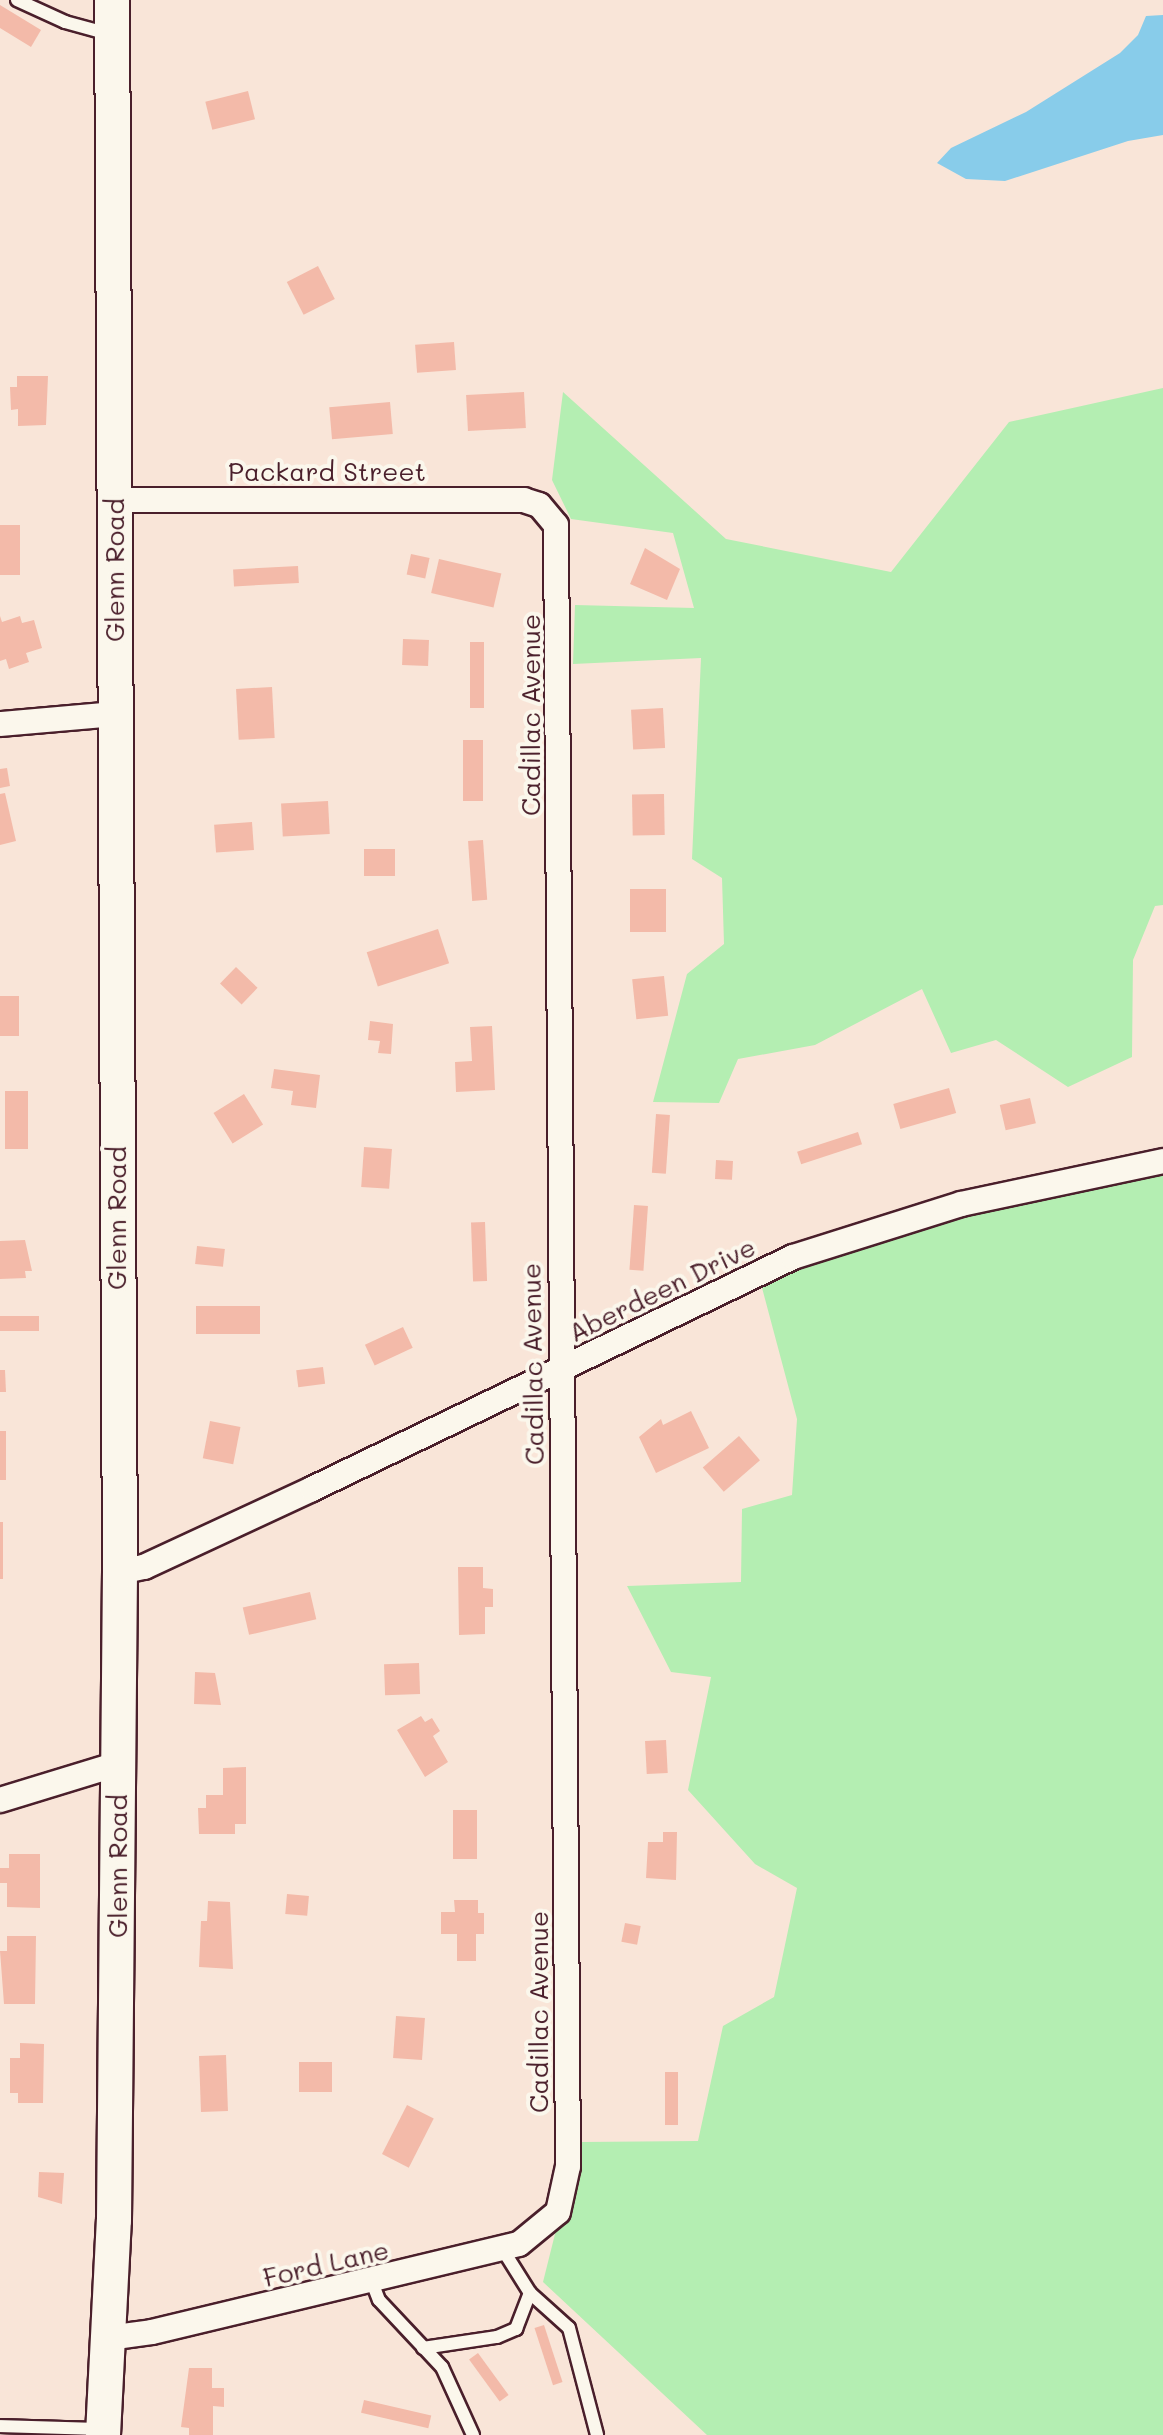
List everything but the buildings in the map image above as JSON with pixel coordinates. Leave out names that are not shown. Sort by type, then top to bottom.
[{"type":"street","name":"Glenn Road","points":[[104,2432],[120,1572],[112,0]]},
{"type":"street","name":"Packard Street","points":[[115,500],[501,500],[539,505]]},
{"type":"street","name":"Cadillac Avenue","points":[[539,505],[556,525],[559,559],[561,1371],[568,2166],[558,2212],[548,2224]]},
{"type":"street","points":[[0,724],[115,714]]},
{"type":"street","name":"Aberdeen Drive","points":[[120,1572],[144,1567],[849,1235],[961,1204],[1163,1161]]},
{"type":"street","points":[[0,1800],[118,1764]]},
{"type":"street","name":"Ford Lane","points":[[108,2338],[372,2282],[503,2250],[548,2224]]},
{"type":"lane","points":[[17,0],[65,22],[112,35]]},
{"type":"lane","points":[[503,2250],[530,2293],[569,2328],[597,2435]]},
{"type":"lane","points":[[372,2282],[379,2300],[442,2367],[473,2435]]},
{"type":"lane","points":[[423,2348],[497,2337],[516,2329],[530,2293]]},
{"type":"lane","points":[[0,2426],[104,2432]]},
{"type":"green space","points":[[1163,388],[1163,905],[1155,906],[1133,960],[1132,1057],[1068,1087],[996,1040],[951,1053],[922,989],[815,1045],[738,1059],[719,1103],[653,1102],[687,974],[724,944],[722,878],[692,859],[701,658],[573,664],[575,605],[694,608],[673,533],[571,519],[552,480],[563,392],[726,539],[891,572],[1009,422]]},
{"type":"green space","points":[[1163,1174],[1163,2435],[707,2435],[543,2282],[555,2234],[576,2191],[582,2142],[698,2141],[723,2026],[774,1997],[797,1888],[755,1864],[688,1790],[711,1677],[671,1672],[627,1586],[741,1582],[742,1509],[792,1495],[797,1419],[761,1284],[907,1228]]},
{"type":"water","points":[[1163,15],[1163,135],[1128,141],[1005,181],[966,179],[937,163],[951,148],[1026,112],[1120,53],[1138,35],[1146,16]]}]
